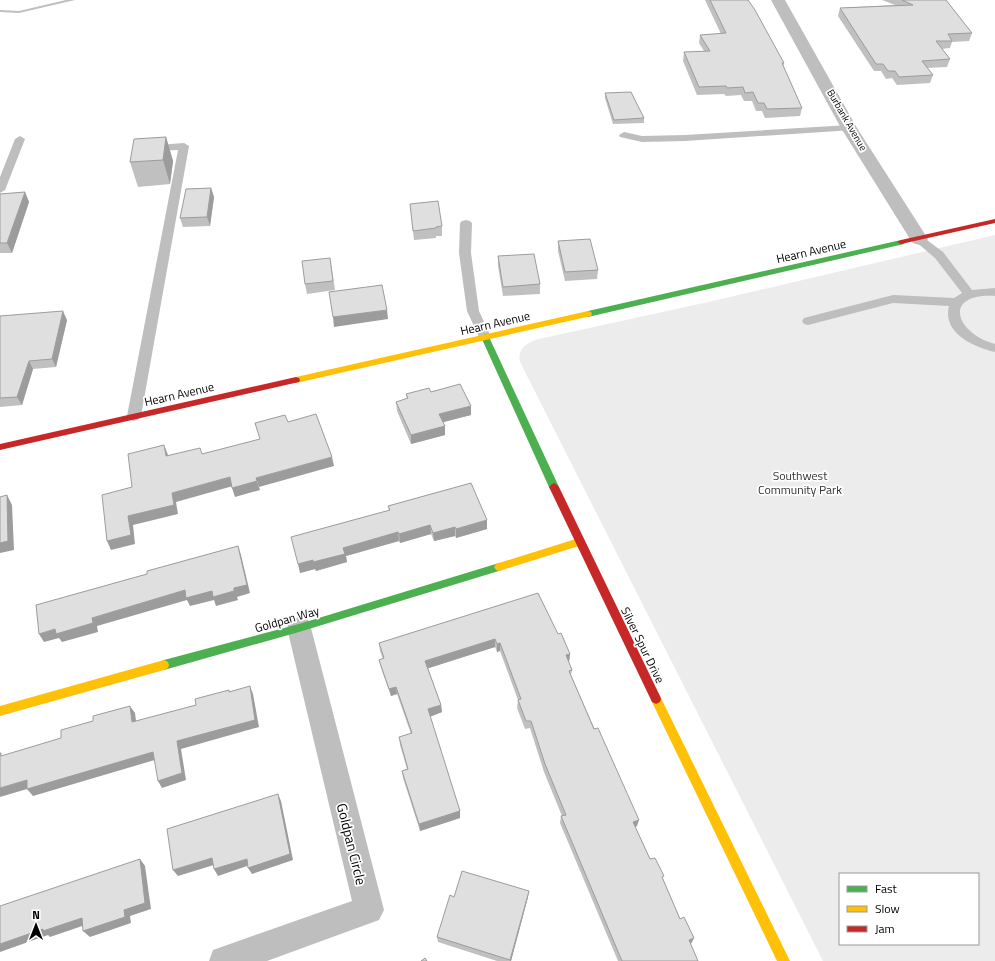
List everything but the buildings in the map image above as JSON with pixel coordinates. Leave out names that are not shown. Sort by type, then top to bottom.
[{"type":"street","name":"Burbank Avenue","points":[[778,0],[849,128],[919,239]]},
{"type":"street","name":"Hearn Avenue","points":[[0,447],[919,239],[995,220]]},
{"type":"street","name":"Silver Spur Drive","points":[[485,337],[579,542],[784,961]]},
{"type":"street","name":"Goldpan Way","points":[[0,711],[299,628],[579,542]]},
{"type":"street","name":"Goldpan Circle","points":[[224,961],[369,910],[299,628]]},
{"type":"lane","points":[[624,135],[642,139],[685,138],[849,128]]},
{"type":"lane","points":[[0,190],[20,139]]},
{"type":"lane","points":[[134,416],[184,146],[158,148]]},
{"type":"lane","points":[[466,223],[465,253],[473,311],[485,337]]},
{"type":"lane","points":[[919,239],[939,256],[969,294]]},
{"type":"lane","points":[[808,321],[893,299],[956,302],[969,294],[979,292],[995,292]]},
{"type":"lane","points":[[956,302],[953,311],[955,321],[962,330],[973,339],[995,348]]},
{"type":"green space","name":"Southwest Community Park","points":[[995,235],[995,961],[823,961],[521,364],[520,355],[523,347],[530,342],[708,302]]},
{"type":"waterway","points":[[0,11],[19,12],[73,0]]},
{"type":"traffic: fast","points":[[588,314],[901,242]]},
{"type":"traffic: fast","points":[[485,337],[554,487]]},
{"type":"traffic: fast","points":[[164,665],[299,628],[499,567]]},
{"type":"traffic: slow","points":[[296,380],[588,314]]},
{"type":"traffic: slow","points":[[499,567],[579,542]]},
{"type":"traffic: slow","points":[[0,711],[164,665]]},
{"type":"traffic: slow","points":[[656,699],[784,961]]},
{"type":"traffic: jam","points":[[901,242],[995,221]]},
{"type":"traffic: jam","points":[[0,447],[296,380]]},
{"type":"traffic: jam","points":[[554,487],[656,699]]}]
